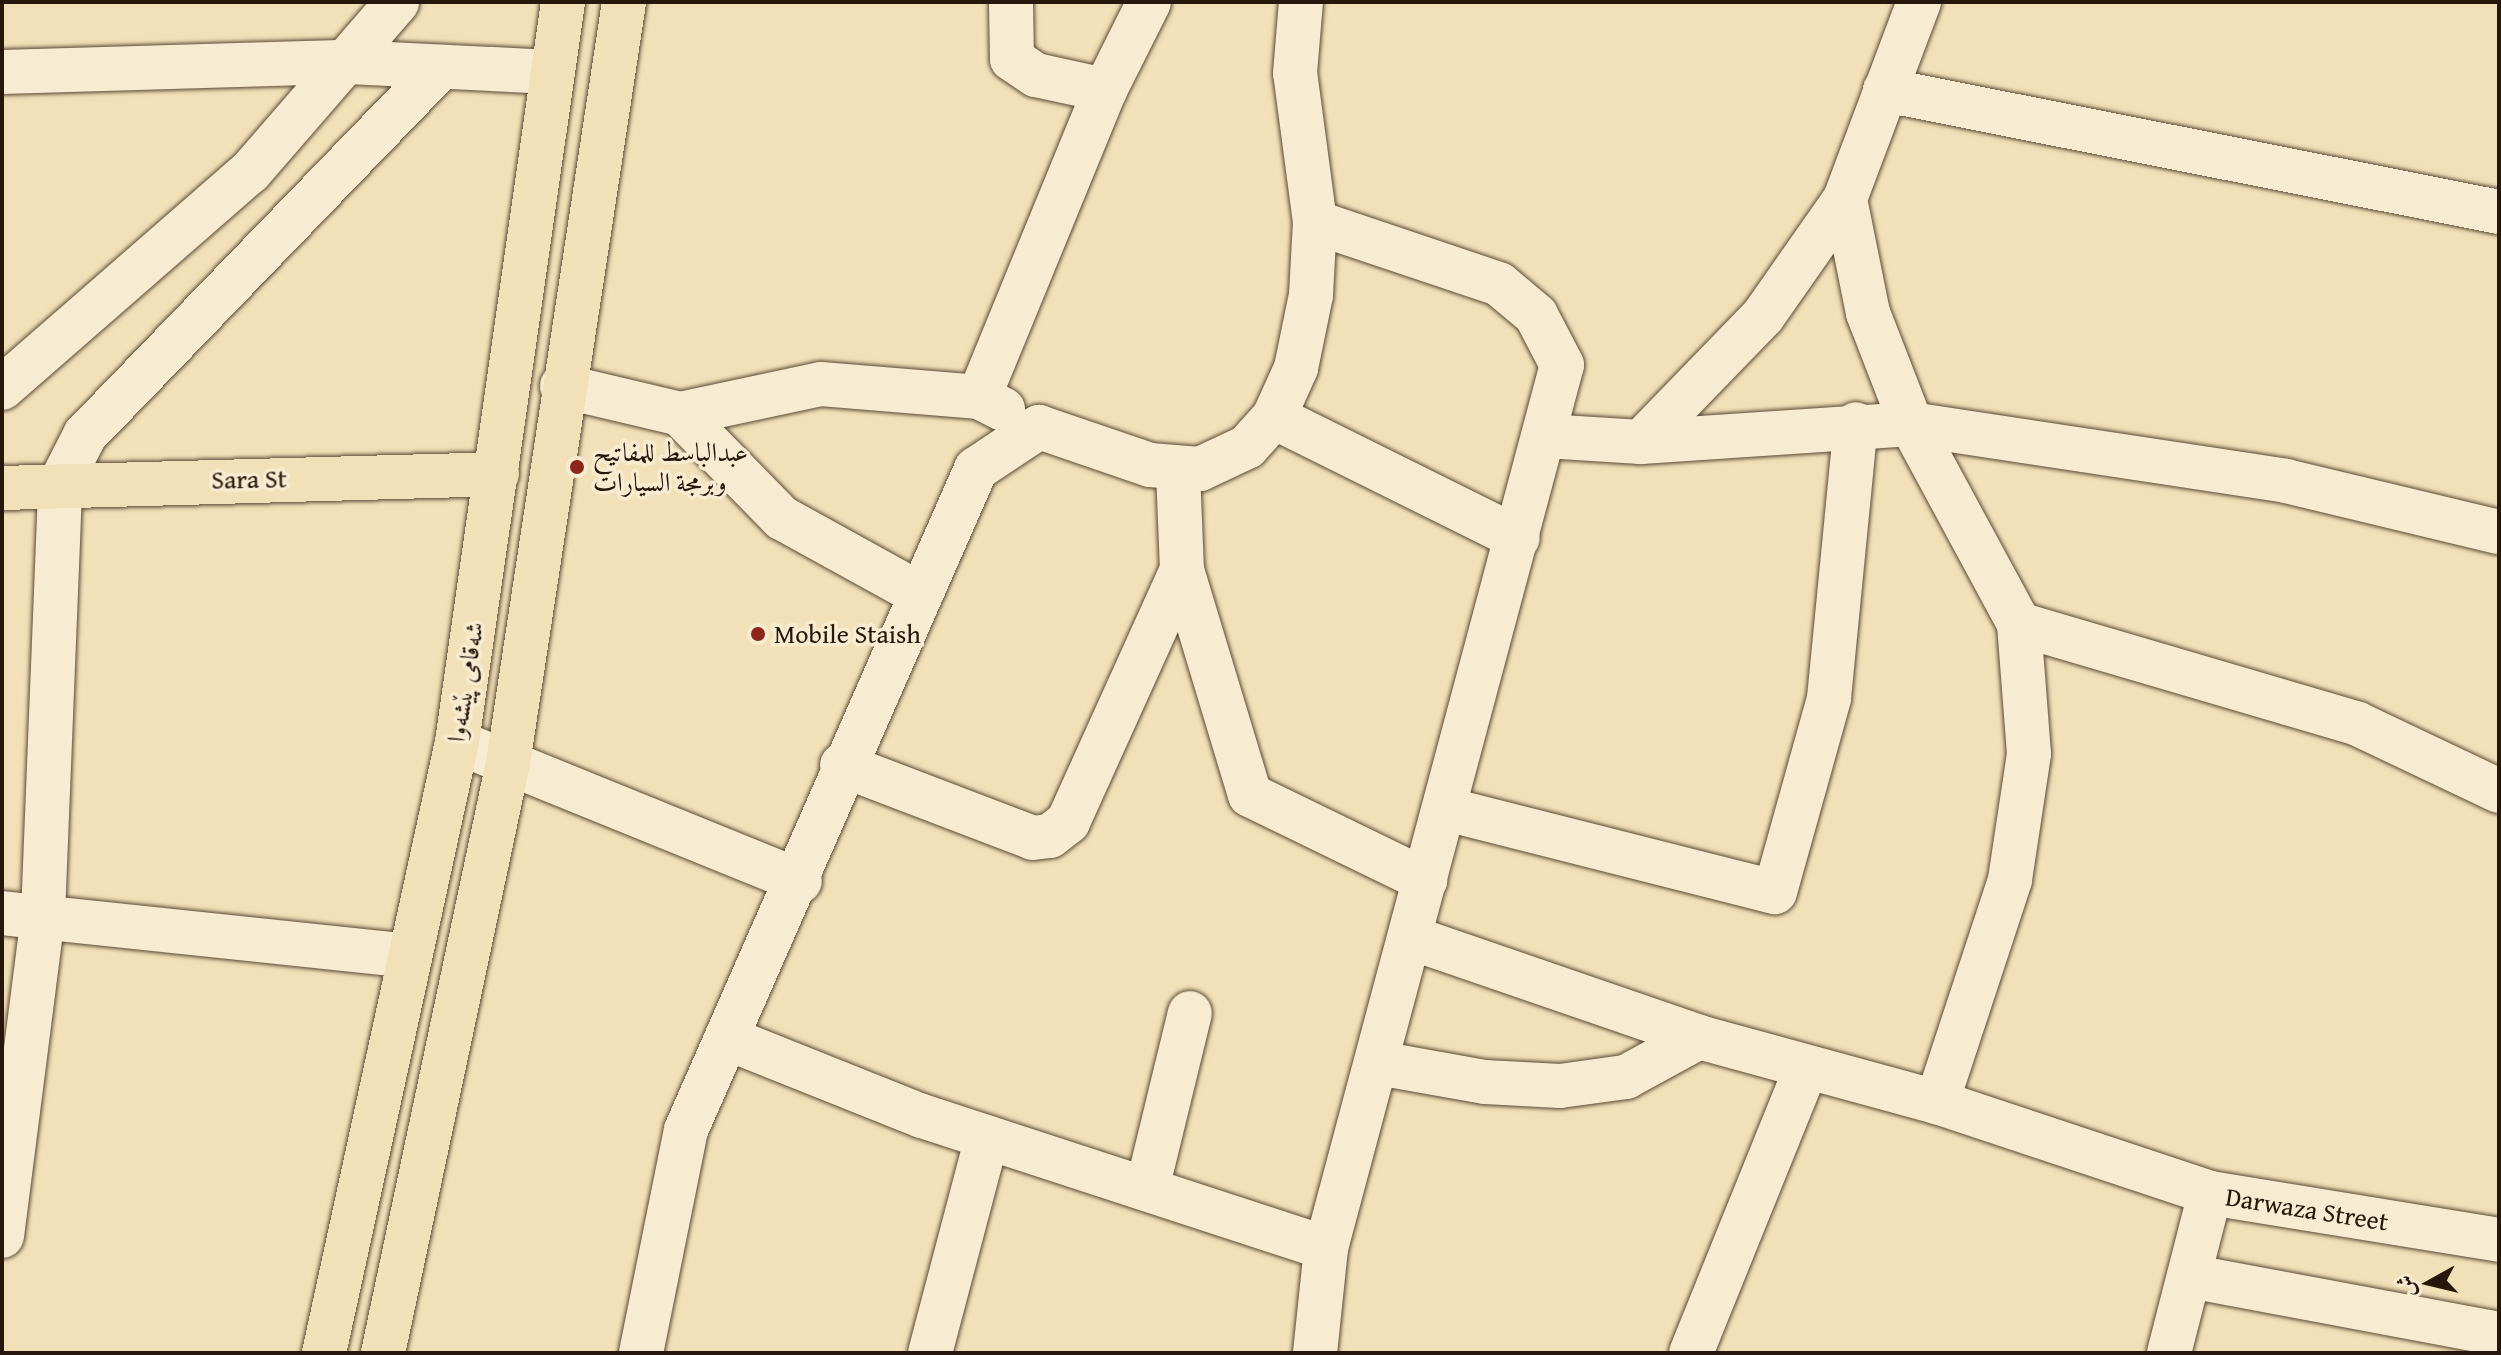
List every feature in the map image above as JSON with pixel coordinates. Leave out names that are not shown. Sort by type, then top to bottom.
[{"type":"main road","name":"شەقامی پێشەوا","points":[[324,1353],[457,742],[563,2]]},
{"type":"main road","name":"شەقامی پێشەوا","points":[[383,1353],[508,763],[562,386],[624,2]]},
{"type":"main road","name":"Sara St","points":[[2,488],[497,474]]},
{"type":"street","points":[[2,388],[250,172],[397,2]]},
{"type":"street","points":[[1011,2],[1012,59],[1036,75],[1105,90]]},
{"type":"street","points":[[979,397],[1105,90],[1149,2]]},
{"type":"street","points":[[562,386],[680,414],[821,384],[979,397],[1039,427],[1178,471],[1218,464],[1274,417],[1296,368],[1315,222],[1295,73],[1301,2]]},
{"type":"street","points":[[1641,442],[1763,316],[1845,199],[1919,2]]},
{"type":"street","points":[[2,72],[348,62],[552,72]]},
{"type":"street","points":[[2,1236],[22,914],[60,484],[85,435],[441,67]]},
{"type":"street","points":[[1885,90],[2499,212]]},
{"type":"street","points":[[1845,199],[1868,313],[1911,424],[2019,624],[2029,754],[2010,880],[1937,1102]]},
{"type":"street","points":[[1315,222],[1499,284],[1536,315],[1562,365],[1412,938],[1326,1248],[1315,1353]]},
{"type":"street","points":[[680,414],[782,518],[918,593]]},
{"type":"street","points":[[1274,417],[1518,538]]},
{"type":"street","points":[[1545,436],[1641,442],[1856,424],[1911,424],[2286,481],[2499,532]]},
{"type":"street","points":[[1446,809],[1775,892],[1829,698],[1856,424]]},
{"type":"street","points":[[641,1353],[686,1130],[800,881],[842,765],[976,469],[1039,427]]},
{"type":"street","points":[[1178,471],[1182,570],[1250,795],[1425,880]]},
{"type":"street","points":[[842,765],[1033,838],[1050,836],[1068,822],[1182,570]]},
{"type":"street","points":[[2019,624],[2358,724],[2499,791]]},
{"type":"street","points":[[457,742],[800,881]]},
{"type":"street","points":[[22,914],[409,956]]},
{"type":"street","name":"Darwaza Street","points":[[1412,938],[1699,1037],[1806,1069],[1937,1102],[2210,1193],[2499,1240]]},
{"type":"street","points":[[1147,1189],[1190,1013]]},
{"type":"street","points":[[1378,1063],[1485,1082],[1560,1086],[1626,1077],[1699,1037]]},
{"type":"street","points":[[729,1039],[802,1074],[1326,1248]]},
{"type":"street","points":[[1691,1353],[1806,1069]]},
{"type":"street","points":[[930,1353],[987,1137]]},
{"type":"street","points":[[2169,1353],[2210,1193]]},
{"type":"street","points":[[2189,1276],[2499,1334]]},
{"type":"place","name":"عبدالباسط للمفاتيح وبرمجة السيارات","points":[[577,467]]},
{"type":"place","name":"Mobile Staish","points":[[758,634]]}]
